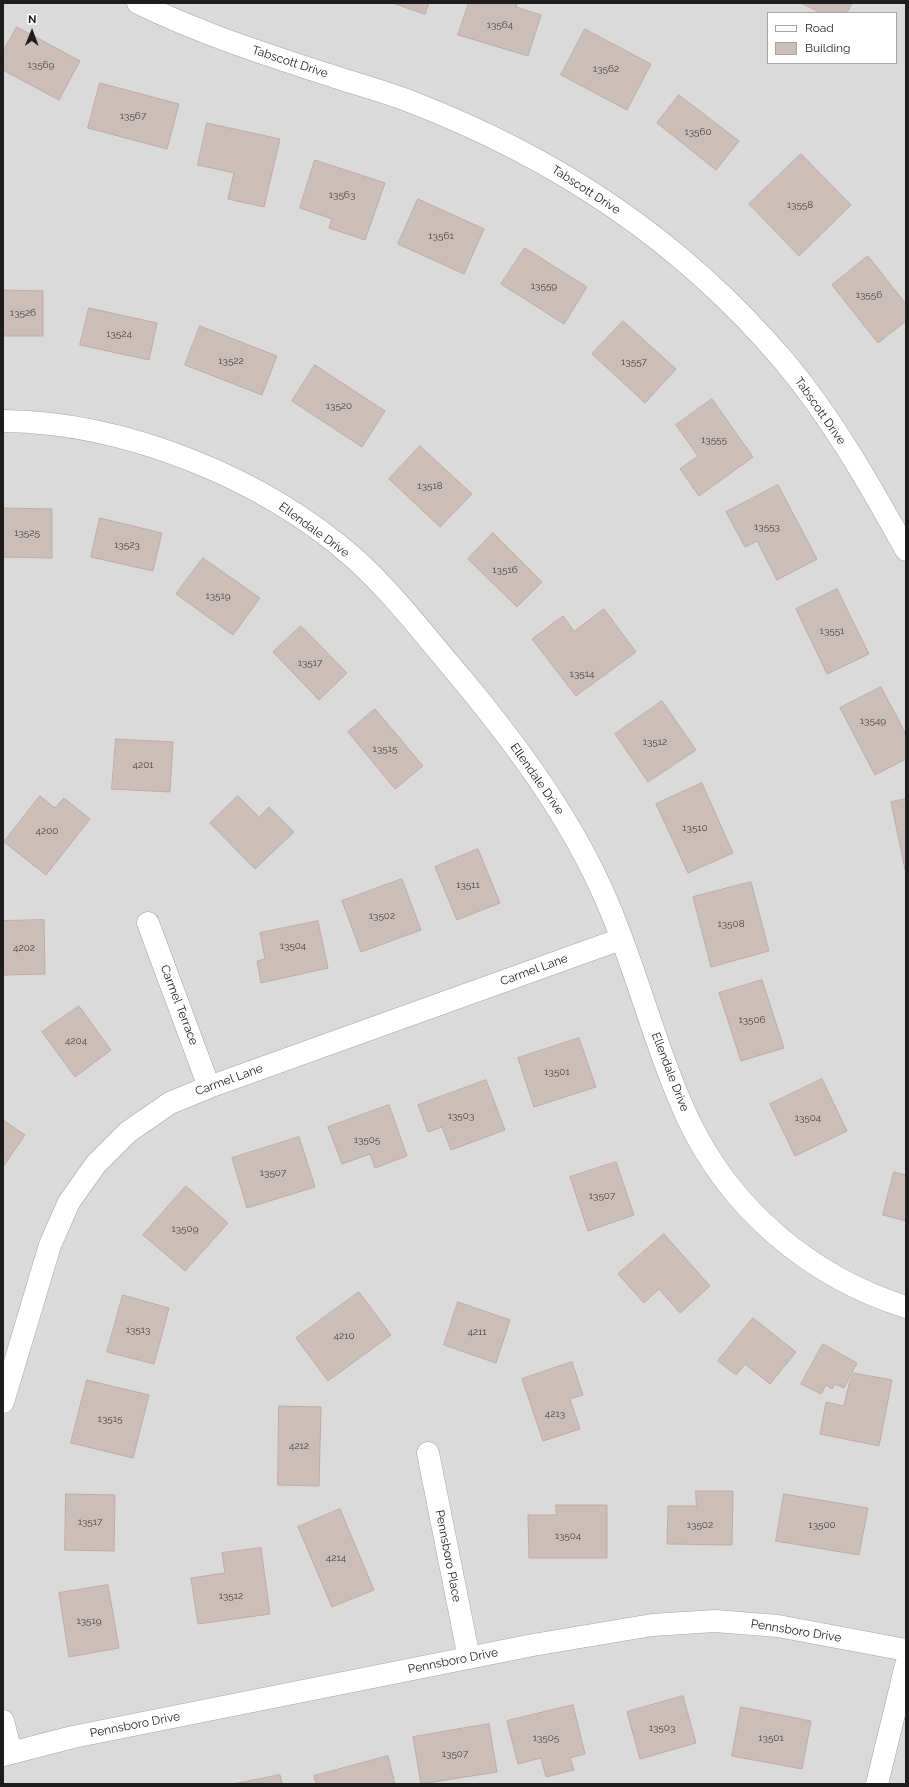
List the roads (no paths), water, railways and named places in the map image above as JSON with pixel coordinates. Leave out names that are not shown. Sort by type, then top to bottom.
[{"type":"street","name":"Tabscott Drive","points":[[138,3],[186,26],[245,47],[408,100],[485,132],[544,162],[600,197],[667,246],[729,301],[785,362],[833,428],[878,498],[906,550]]},
{"type":"street","name":"Ellendale Drive","points":[[3,421],[79,429],[134,441],[199,463],[261,492],[318,530],[354,558],[392,596],[481,702],[537,775],[575,836],[608,903],[668,1070],[689,1120],[708,1155],[739,1198],[776,1237],[808,1260],[852,1287],[906,1307]]},
{"type":"street","name":"Carmel Terrace","points":[[148,923],[209,1086]]},
{"type":"street","name":"Carmel Lane","points":[[3,1402],[50,1245],[69,1202],[96,1164],[128,1132],[170,1103],[209,1086],[621,939]]},
{"type":"street","name":"Pennsboro Place","points":[[428,1453],[469,1658]]},
{"type":"street","name":"Pennsboro Drive","points":[[7,1754],[81,1736],[533,1645],[652,1625],[715,1621],[778,1626],[906,1650]]},
{"type":"street","points":[[877,1784],[906,1665]]},
{"type":"street","points":[[3,1721],[7,1754]]}]
